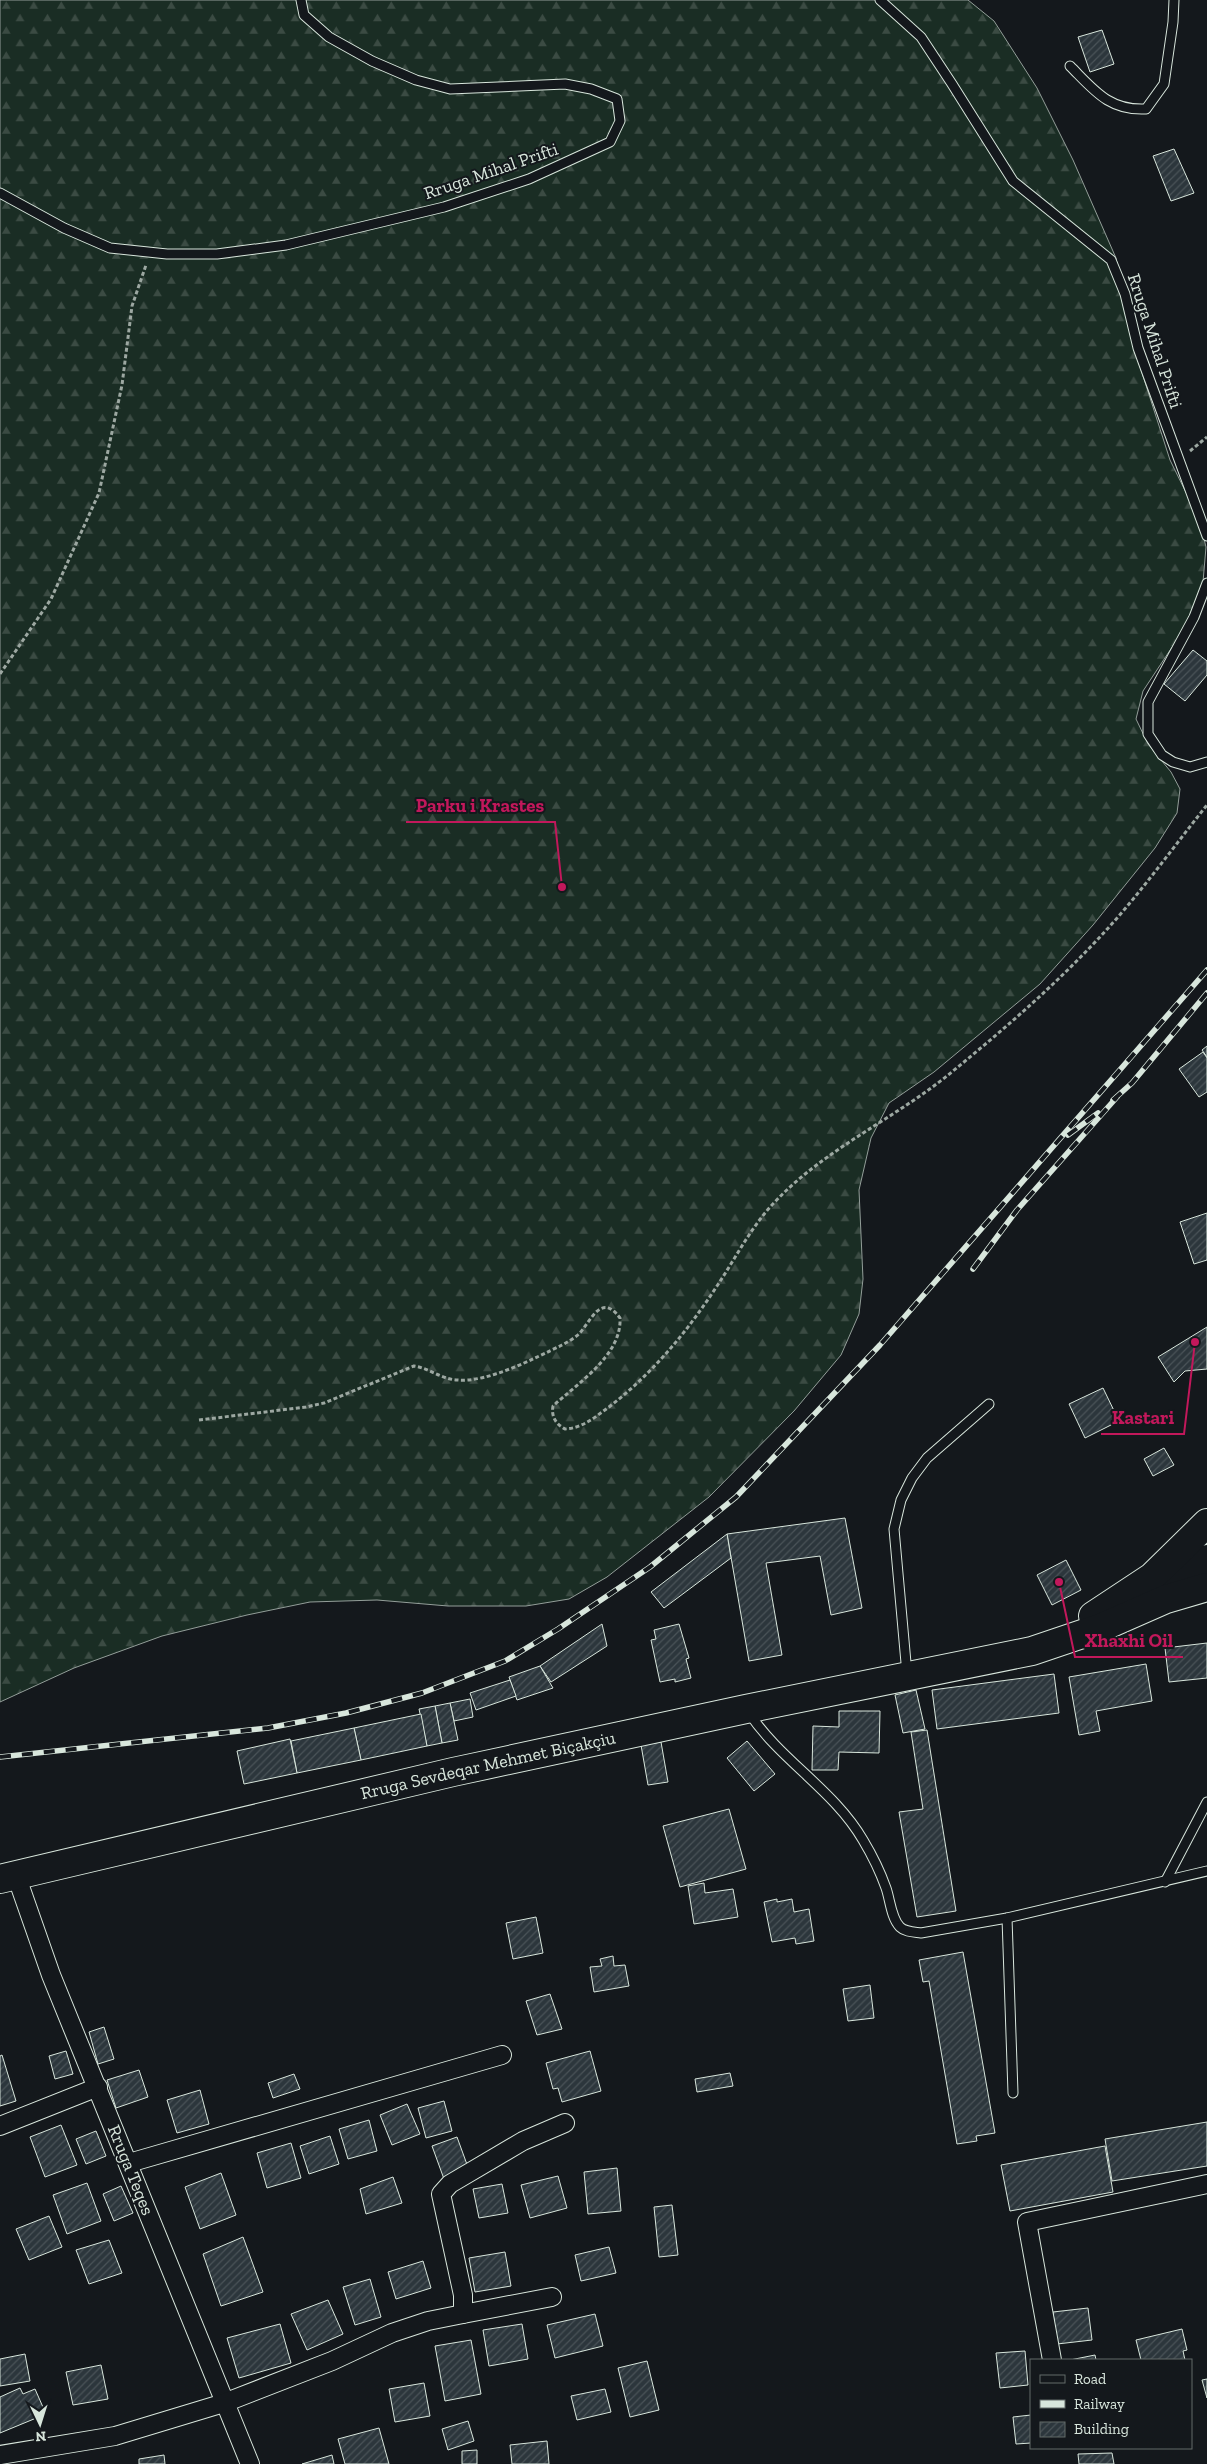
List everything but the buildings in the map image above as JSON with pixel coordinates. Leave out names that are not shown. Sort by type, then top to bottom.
[{"type":"main road","points":[[978,1662],[1028,1641],[1061,1631],[1095,1615],[1152,1577],[1207,1523]]},
{"type":"main road","points":[[1128,1615],[1164,1593],[1207,1559]]},
{"type":"main road","points":[[978,1662],[1032,1651],[1066,1641],[1166,1599],[1207,1587]]},
{"type":"main road","name":"Rruga Sevdeqar Mehmet Biçakçiu","points":[[8,1877],[453,1772],[746,1709],[978,1662]]},
{"type":"street","name":"Rruga Teqes","points":[[8,1877],[98,2087],[250,2464]]},
{"type":"street","points":[[129,2163],[502,2054]]},
{"type":"street","points":[[0,2126],[98,2087]]},
{"type":"street","points":[[463,2314],[463,2296],[441,2194],[450,2184],[523,2142],[565,2123]]},
{"type":"street","points":[[1052,2359],[1027,2222],[1207,2184]]},
{"type":"street","points":[[0,2455],[115,2436],[224,2403],[332,2361],[392,2333],[428,2321],[552,2297]]},
{"type":"lane","name":"Rruga Mihal Prifti","points":[[0,193],[64,228],[110,248],[150,252],[217,254],[286,245],[444,207],[529,179],[610,142],[620,121],[617,99],[565,84],[450,89],[416,80],[372,61],[329,37],[304,15],[301,0]]},
{"type":"lane","name":"Rruga Mihal Prifti","points":[[880,0],[920,38],[952,84],[1013,181],[1111,260],[1125,294],[1138,348],[1207,536]]},
{"type":"lane","points":[[1070,66],[1105,101],[1129,110],[1146,109],[1164,84],[1174,22],[1174,0]]},
{"type":"lane","points":[[1207,583],[1194,617],[1148,702],[1148,734],[1162,755],[1173,762],[1190,767],[1207,762]]},
{"type":"lane","points":[[907,1676],[894,1529],[901,1500],[912,1478],[927,1458],[989,1404]]},
{"type":"lane","points":[[746,1709],[782,1754],[840,1807],[858,1830],[872,1855],[897,1923],[901,1928],[911,1932],[921,1933],[1007,1918],[1207,1871]]},
{"type":"lane","points":[[1165,1882],[1207,1802]]},
{"type":"lane","points":[[1007,1918],[1013,2093]]},
{"type":"path","points":[[0,674],[51,599],[99,493],[122,386],[132,306],[150,252]]},
{"type":"path","points":[[1178,461],[1207,437]]},
{"type":"path","points":[[199,1420],[306,1407],[324,1403],[414,1366],[423,1368],[446,1379],[459,1381],[488,1376],[564,1344],[577,1336],[597,1310],[606,1307],[615,1311],[620,1318],[618,1335],[602,1359],[554,1406],[552,1412],[555,1420],[565,1429],[574,1429],[586,1424],[635,1387],[660,1362],[683,1334],[764,1214],[788,1188],[951,1073],[1023,1012],[1098,939],[1207,805]]},
{"type":"green space","points":[[0,0],[968,0],[994,21],[1037,88],[1073,160],[1116,258],[1135,351],[1170,460],[1199,519],[1206,547],[1203,582],[1194,614],[1143,691],[1136,719],[1148,744],[1171,772],[1180,789],[1177,813],[1155,848],[1093,925],[1040,984],[934,1072],[889,1103],[871,1138],[859,1190],[863,1279],[859,1314],[841,1355],[794,1411],[709,1497],[607,1577],[569,1599],[526,1606],[448,1606],[377,1600],[310,1602],[162,1636],[74,1668],[0,1702]]},
{"type":"railway","points":[[0,1757],[268,1728],[346,1713],[422,1693],[505,1661],[558,1629],[650,1567],[736,1497],[880,1345],[1207,970]]},
{"type":"railway","points":[[1113,1100],[1132,1083],[1207,993]]},
{"type":"railway","points":[[973,1269],[1017,1210],[1117,1097]]},
{"type":"railway","points":[[1068,1135],[1098,1113]]},
{"type":"place","name":"Parku i Krastes","points":[[562,887]]},
{"type":"place","name":"Kastari","points":[[1195,1342]]},
{"type":"place","name":"Xhaxhi Oil","points":[[1059,1582]]}]
